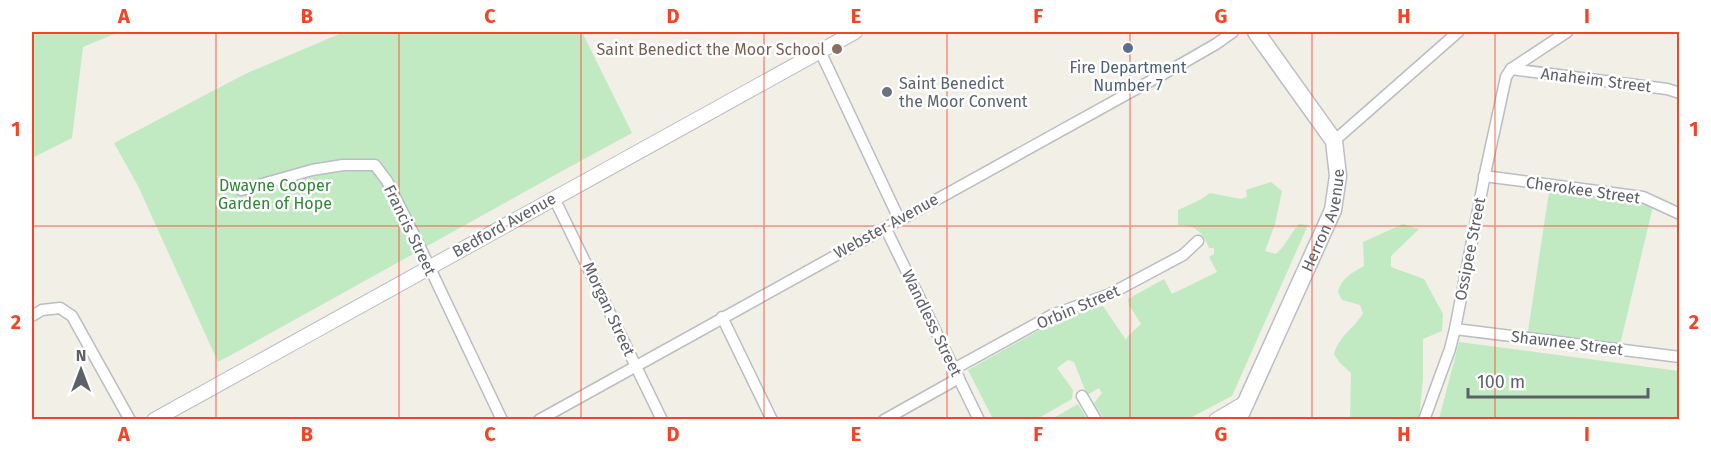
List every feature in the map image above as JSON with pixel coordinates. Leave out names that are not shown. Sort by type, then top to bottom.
[{"type":"main road","name":"Herron Avenue","points":[[1238,420],[1333,210],[1338,176],[1334,141],[1256,32]]},
{"type":"street","name":"Bedford Avenue","points":[[154,420],[855,32]]},
{"type":"street","name":"Webster Avenue","points":[[539,420],[1183,63],[1233,32]]},
{"type":"street","points":[[1334,141],[1458,32]]},
{"type":"street","points":[[1509,73],[1567,32]]},
{"type":"street","points":[[820,51],[899,219]]},
{"type":"street","name":"Anaheim Street","points":[[1509,73],[1667,89],[1680,93]]},
{"type":"street","name":"Ossipee Street","points":[[1424,420],[1455,329],[1484,176],[1509,73]]},
{"type":"street","name":"Francis Street","points":[[241,190],[312,170],[343,165],[375,165],[387,181],[502,420]]},
{"type":"street","name":"Cherokee Street","points":[[1484,176],[1642,197],[1680,214]]},
{"type":"street","name":"Morgan Street","points":[[554,198],[662,420]]},
{"type":"street","name":"Wandless Street","points":[[885,227],[979,420]]},
{"type":"street","name":"Orbin Street","points":[[884,420],[1052,315],[1121,288],[1183,255],[1198,242]]},
{"type":"street","points":[[32,316],[42,310],[60,308],[72,316],[130,420]]},
{"type":"street","points":[[723,317],[772,420]]},
{"type":"street","name":"Shawnee Street","points":[[1455,329],[1680,357]]},
{"type":"street","points":[[1082,396],[1096,420]]},
{"type":"street","points":[[1216,420],[1245,403]]},
{"type":"green space","points":[[32,32],[119,32],[83,47],[72,138],[32,158]]},
{"type":"green space","name":"Dwayne Cooper Garden of Hope","points":[[344,32],[582,32],[632,133],[218,362],[138,186],[114,143],[245,74]]},
{"type":"green space","points":[[1271,182],[1282,191],[1275,224],[1265,251],[1276,254],[1299,224],[1308,225],[1232,396],[1188,419],[1104,419],[1094,403],[1102,393],[1099,388],[1087,395],[1074,362],[1068,360],[1057,368],[1073,390],[1072,399],[1037,419],[993,419],[968,370],[1052,323],[1067,316],[1103,306],[1126,340],[1141,324],[1129,305],[1128,299],[1164,279],[1172,294],[1217,272],[1209,257],[1214,254],[1214,248],[1209,248],[1204,238],[1194,228],[1178,225],[1178,210],[1210,193],[1241,199],[1247,197],[1246,190]]},
{"type":"green space","points":[[1550,185],[1654,202],[1619,349],[1527,338]]},
{"type":"green space","points":[[1403,224],[1419,229],[1391,256],[1391,267],[1424,279],[1443,314],[1442,331],[1423,339],[1423,379],[1419,419],[1350,419],[1351,373],[1334,354],[1339,342],[1363,313],[1360,305],[1342,300],[1338,292],[1339,287],[1344,279],[1364,266],[1363,242]]},
{"type":"green space","points":[[1459,342],[1679,371],[1679,419],[1439,419]]},
{"type":"green space","points":[[1078,404],[1087,419],[1052,419]]},
{"type":"place","name":"Fire Department Number 7","points":[[1128,48]]},
{"type":"place","name":"Saint Benedict the Moor School","points":[[837,49]]},
{"type":"place","name":"Saint Benedict the Moor Convent","points":[[887,92]]}]
